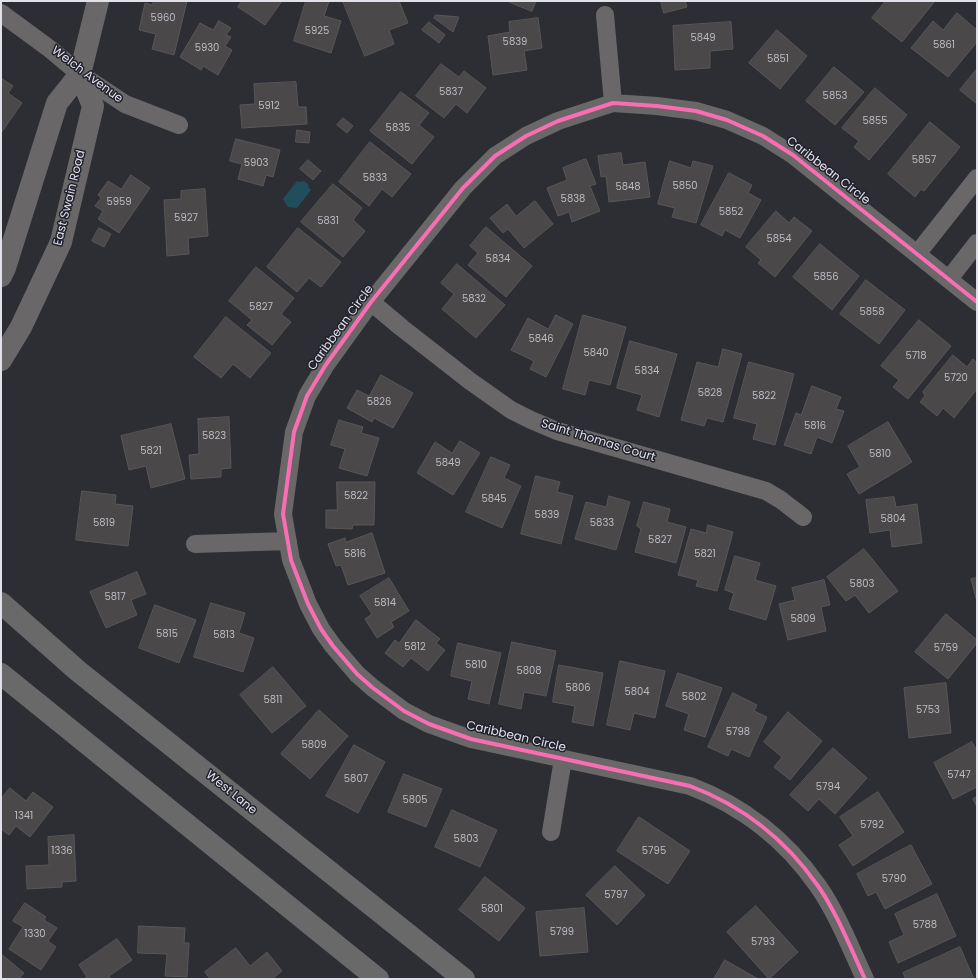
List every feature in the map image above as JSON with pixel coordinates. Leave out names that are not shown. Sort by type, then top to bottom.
[{"type":"main road","name":"West Lane","points":[[1,603],[78,671],[464,979]]},
{"type":"main road","points":[[1,674],[378,979]]},
{"type":"street","points":[[1,276],[5,268],[57,103],[80,74],[98,1]]},
{"type":"street","name":"Welch Avenue","points":[[1,13],[50,48],[80,74],[125,104],[179,125]]},
{"type":"street","points":[[605,15],[613,103]]},
{"type":"street","name":"East Swain Road","points":[[1,360],[21,327],[61,242],[93,106],[80,74]]},
{"type":"street","name":"Caribbean Circle","points":[[865,979],[838,922],[818,887],[790,851],[759,824],[725,801],[690,786],[471,739],[429,724],[404,711],[357,674],[333,646],[321,629],[308,604],[291,560],[283,514],[294,432],[307,396],[325,366],[371,302],[463,188],[495,156],[526,136],[558,121],[613,103],[657,106],[696,111],[727,120],[763,136],[793,155],[977,302]]},
{"type":"street","points":[[917,254],[977,178]]},
{"type":"street","points":[[949,279],[977,243]]},
{"type":"street","name":"Saint Thomas Court","points":[[371,302],[470,381],[511,410],[557,430],[766,491],[781,500],[803,517]]},
{"type":"street","points":[[195,544],[288,540]]},
{"type":"street","points":[[551,832],[563,759]]},
{"type":"water","points":[[297,181],[304,181],[308,184],[311,190],[297,208],[288,207],[283,199]]},
{"type":"building","points":[[154,1],[187,1],[174,55],[152,49],[156,34],[139,30],[145,3],[152,5]]},
{"type":"building","points":[[242,1],[282,1],[265,25],[238,7]]},
{"type":"building","points":[[306,1],[329,1],[324,16],[341,21],[331,53],[294,41]]},
{"type":"building","points":[[343,1],[399,1],[408,23],[389,30],[394,44],[365,56]]},
{"type":"building","points":[[507,1],[536,1],[532,11]]},
{"type":"building","points":[[661,1],[685,1],[687,7],[664,13]]},
{"type":"building","points":[[886,1],[935,1],[902,42],[872,18]]},
{"type":"building","points":[[957,13],[977,30],[977,42],[948,77],[911,48],[933,21],[943,30]]},
{"type":"building","points":[[436,15],[459,17],[453,32],[434,18]]},
{"type":"building","points":[[538,18],[542,48],[524,51],[527,70],[493,75],[488,36],[510,32],[509,22]]},
{"type":"building","points":[[219,21],[231,28],[226,35],[231,37],[225,46],[232,50],[218,75],[203,66],[201,70],[180,57],[200,23],[213,30]]},
{"type":"building","points":[[429,22],[445,35],[439,43],[422,30]]},
{"type":"building","points":[[731,22],[733,49],[710,51],[710,68],[675,70],[673,26]]},
{"type":"building","points":[[777,30],[807,56],[780,89],[749,63]]},
{"type":"building","points":[[441,64],[459,77],[464,71],[486,88],[467,113],[456,104],[444,118],[416,96]]},
{"type":"building","points":[[834,67],[864,92],[835,125],[806,101]]},
{"type":"building","points":[[977,69],[977,104],[960,90]]},
{"type":"building","points":[[1,78],[13,86],[8,93],[22,103],[1,133]]},
{"type":"building","points":[[296,82],[298,107],[306,107],[307,124],[242,128],[240,105],[255,104],[254,84]]},
{"type":"building","points":[[875,88],[907,115],[869,160],[854,147],[859,141],[842,128]]},
{"type":"building","points":[[401,92],[429,113],[419,125],[434,137],[412,164],[370,131]]},
{"type":"building","points":[[343,118],[353,126],[347,133],[337,125]]},
{"type":"building","points":[[930,122],[960,147],[924,191],[921,189],[915,197],[888,174]]},
{"type":"building","points":[[297,130],[310,132],[309,143],[296,142]]},
{"type":"building","points":[[236,139],[280,150],[273,177],[266,175],[263,186],[238,179],[242,164],[230,161]]},
{"type":"building","points":[[370,142],[411,174],[392,197],[382,189],[369,206],[339,182]]},
{"type":"building","points":[[621,153],[623,165],[645,162],[650,197],[609,202],[606,176],[601,177],[598,156]]},
{"type":"building","points":[[586,159],[596,184],[590,186],[600,211],[572,222],[569,212],[558,216],[547,188],[567,180],[563,168]]},
{"type":"building","points":[[308,160],[321,171],[313,180],[300,169]]},
{"type":"building","points":[[670,161],[691,168],[693,161],[713,166],[696,223],[672,217],[675,208],[658,204]]},
{"type":"building","points":[[729,173],[752,185],[748,193],[761,200],[740,238],[725,230],[722,236],[701,225]]},
{"type":"building","points":[[131,175],[150,188],[119,233],[98,219],[103,211],[95,206],[101,198],[98,195],[108,181],[121,189]]},
{"type":"building","points":[[333,184],[362,208],[353,220],[365,231],[343,257],[301,222]]},
{"type":"building","points":[[205,189],[208,236],[188,238],[189,254],[167,256],[164,200],[181,199],[181,191]]},
{"type":"building","points":[[535,201],[553,224],[524,248],[508,229],[503,233],[490,218],[507,204],[516,216]]},
{"type":"building","points":[[776,211],[789,223],[794,217],[812,231],[775,277],[758,263],[761,260],[746,247]]},
{"type":"building","points":[[486,227],[532,266],[506,297],[468,265],[478,253],[470,246]]},
{"type":"building","points":[[99,228],[111,234],[104,247],[92,241]]},
{"type":"building","points":[[298,228],[341,262],[321,287],[309,278],[297,292],[267,267]]},
{"type":"building","points":[[820,244],[859,276],[832,310],[793,277]]},
{"type":"building","points":[[457,264],[505,305],[476,338],[442,309],[454,294],[441,283]]},
{"type":"building","points":[[256,267],[294,298],[281,314],[291,322],[272,345],[247,325],[252,320],[229,301]]},
{"type":"building","points":[[866,280],[905,310],[879,344],[840,314]]},
{"type":"building","points":[[556,315],[573,324],[546,377],[530,369],[534,361],[511,350],[528,318],[548,329]]},
{"type":"building","points":[[583,315],[626,327],[610,385],[589,380],[585,395],[563,389]]},
{"type":"building","points":[[226,317],[271,353],[250,378],[233,364],[221,378],[194,357]]},
{"type":"building","points":[[919,320],[951,346],[908,399],[893,387],[899,380],[881,366]]},
{"type":"building","points":[[630,341],[677,354],[659,417],[637,410],[642,395],[617,388]]},
{"type":"building","points":[[723,349],[742,354],[723,422],[707,418],[704,426],[681,420],[697,362],[718,367]]},
{"type":"building","points":[[953,355],[967,367],[973,359],[977,363],[977,389],[954,418],[943,408],[937,416],[920,402],[925,396],[923,392]]},
{"type":"building","points":[[749,362],[794,374],[775,445],[753,439],[757,424],[734,418]]},
{"type":"building","points":[[381,375],[413,393],[393,428],[374,418],[372,422],[347,408],[357,390],[369,396]]},
{"type":"building","points":[[812,386],[841,397],[836,409],[844,411],[832,443],[817,437],[811,454],[784,445],[796,413],[801,415]]},
{"type":"building","points":[[229,417],[231,468],[221,469],[221,477],[191,479],[189,455],[199,454],[198,419]]},
{"type":"building","points":[[339,420],[363,427],[361,433],[379,438],[367,476],[339,468],[345,449],[331,445]]},
{"type":"building","points":[[888,422],[912,462],[859,494],[847,474],[860,467],[848,446]]},
{"type":"building","points":[[171,424],[185,479],[151,488],[146,466],[129,470],[121,436]]},
{"type":"building","points":[[460,441],[480,453],[453,495],[417,473],[435,442],[452,453]]},
{"type":"building","points":[[491,457],[510,465],[504,478],[521,486],[502,528],[466,512]]},
{"type":"building","points":[[536,476],[560,482],[557,492],[573,496],[561,544],[521,534]]},
{"type":"building","points":[[337,482],[375,482],[374,525],[353,525],[352,529],[326,528],[326,510],[337,510]]},
{"type":"building","points":[[82,491],[116,495],[115,504],[133,506],[128,546],[76,540]]},
{"type":"building","points":[[609,496],[630,502],[616,550],[575,539],[586,502],[606,507]]},
{"type":"building","points":[[894,497],[896,507],[917,504],[922,543],[892,547],[890,530],[870,533],[866,500]]},
{"type":"building","points":[[644,502],[670,509],[667,522],[686,527],[676,563],[635,552],[641,529],[637,526]]},
{"type":"building","points":[[708,525],[733,532],[717,591],[696,586],[698,580],[678,575],[691,529],[706,533]]},
{"type":"building","points":[[372,533],[385,573],[348,585],[341,565],[336,566],[328,544],[345,538],[346,542]]},
{"type":"building","points":[[864,549],[898,591],[869,613],[855,595],[846,601],[827,577]]},
{"type":"building","points":[[735,556],[760,563],[755,580],[776,586],[766,620],[729,609],[734,593],[725,590]]},
{"type":"building","points":[[137,572],[146,594],[131,600],[137,615],[106,628],[90,592]]},
{"type":"building","points":[[389,578],[409,611],[391,622],[394,627],[377,638],[365,619],[372,614],[360,596]]},
{"type":"building","points":[[977,578],[977,602],[971,579]]},
{"type":"building","points":[[824,580],[830,605],[821,607],[826,631],[788,640],[779,604],[795,600],[792,588]]},
{"type":"building","points":[[211,603],[245,613],[239,633],[254,638],[243,672],[194,657]]},
{"type":"building","points":[[155,605],[196,620],[179,663],[139,648]]},
{"type":"building","points":[[946,614],[977,640],[977,643],[948,679],[915,652]]},
{"type":"building","points":[[416,620],[440,639],[436,643],[445,650],[428,671],[411,658],[403,667],[385,653],[395,640],[399,643]]},
{"type":"building","points":[[512,642],[556,651],[546,696],[524,692],[521,709],[499,704]]},
{"type":"building","points":[[458,643],[501,653],[489,704],[468,699],[472,681],[451,676]]},
{"type":"building","points":[[620,661],[665,671],[655,718],[634,713],[630,730],[607,725]]},
{"type":"building","points":[[559,665],[603,673],[593,726],[572,722],[575,706],[553,702]]},
{"type":"building","points":[[273,667],[306,706],[272,733],[240,695]]},
{"type":"building","points":[[678,673],[722,688],[705,737],[684,730],[689,714],[666,706]]},
{"type":"building","points":[[946,683],[951,733],[909,738],[904,688]]},
{"type":"building","points":[[733,693],[757,705],[754,711],[767,717],[749,757],[731,749],[728,756],[708,747]]},
{"type":"building","points":[[319,710],[348,736],[310,779],[281,754]]},
{"type":"building","points":[[788,712],[822,741],[790,780],[774,767],[782,757],[764,742]]},
{"type":"building","points":[[972,742],[977,751],[977,787],[953,799],[934,763]]},
{"type":"building","points":[[354,745],[385,762],[358,813],[326,796]]},
{"type":"building","points":[[833,748],[867,778],[835,814],[819,799],[808,811],[790,795]]},
{"type":"building","points":[[404,774],[442,789],[426,827],[388,812]]},
{"type":"building","points":[[10,788],[26,801],[33,792],[53,807],[30,837],[16,826],[9,835],[1,829],[1,799]]},
{"type":"building","points":[[878,792],[904,832],[853,866],[839,845],[853,836],[840,817]]},
{"type":"building","points":[[977,797],[977,807],[973,799]]},
{"type":"building","points":[[452,810],[497,830],[480,867],[435,847]]},
{"type":"building","points":[[639,817],[690,851],[668,884],[617,851]]},
{"type":"building","points":[[74,835],[76,881],[62,882],[62,887],[27,889],[26,866],[49,865],[48,837]]},
{"type":"building","points":[[911,845],[932,884],[885,909],[876,892],[868,896],[857,874]]},
{"type":"building","points":[[615,866],[645,895],[617,925],[586,895]]},
{"type":"building","points":[[485,877],[525,908],[499,941],[459,910]]},
{"type":"building","points":[[937,894],[956,936],[898,963],[889,942],[904,935],[895,914]]},
{"type":"building","points":[[25,903],[46,917],[44,920],[57,928],[48,941],[56,947],[41,970],[9,949],[23,927],[13,921]]},
{"type":"building","points":[[756,906],[798,952],[769,979],[727,932]]},
{"type":"building","points":[[584,908],[588,952],[540,956],[536,912]]},
{"type":"building","points":[[139,926],[185,928],[184,943],[189,943],[187,977],[165,976],[167,954],[138,953]]},
{"type":"building","points":[[117,939],[132,960],[109,976],[111,979],[84,979],[87,977],[79,965]]},
{"type":"building","points":[[960,947],[974,979],[906,979],[903,973]]},
{"type":"building","points":[[236,948],[250,966],[267,952],[282,971],[272,979],[210,979],[205,972]]},
{"type":"building","points":[[1,954],[24,973],[19,979],[1,979]]},
{"type":"building","points":[[725,960],[758,979],[714,979]]},
{"type":"cycle path","points":[[865,979],[843,931],[818,886],[792,854],[777,839],[745,814],[709,794],[690,786],[471,739],[429,724],[404,711],[357,674],[333,646],[321,629],[308,604],[291,560],[283,514],[294,432],[307,396],[325,366],[371,302],[463,188],[495,156],[526,136],[558,121],[613,103],[657,106],[696,111],[727,120],[763,136],[793,155],[977,302]]}]
